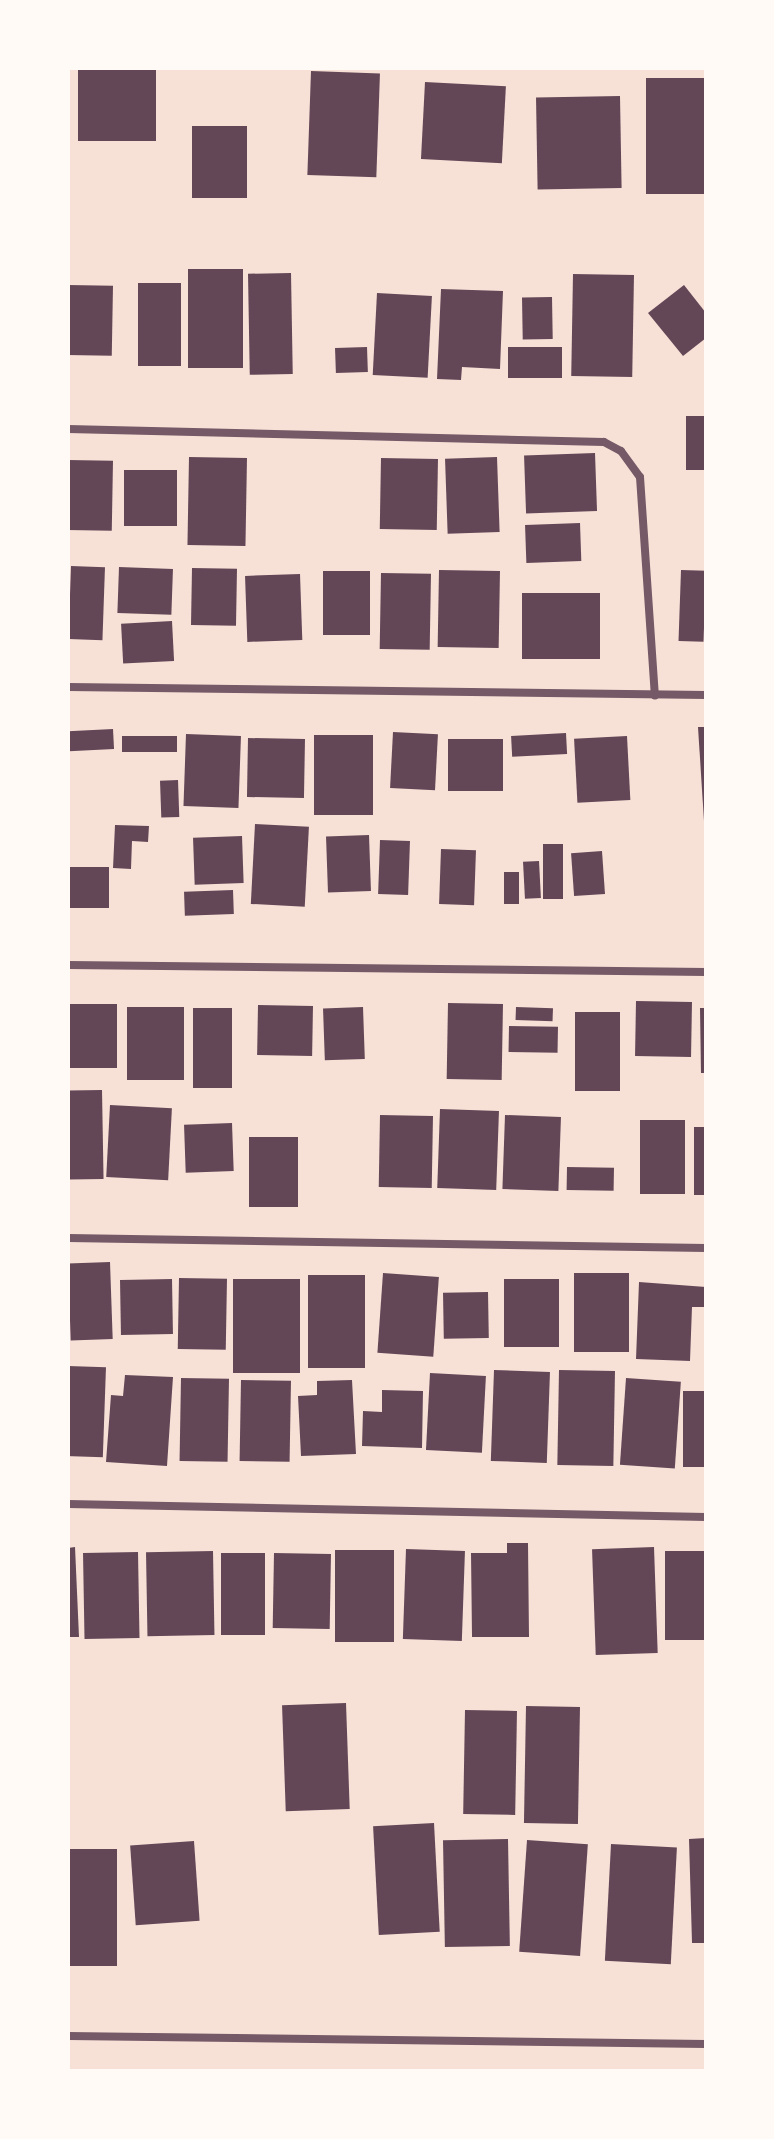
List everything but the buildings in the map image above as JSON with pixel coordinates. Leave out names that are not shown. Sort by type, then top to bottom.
[{"type":"street","points":[[68,429],[604,442],[621,451],[640,477],[655,695]]},
{"type":"street","points":[[68,687],[706,695]]},
{"type":"street","points":[[68,965],[706,972]]},
{"type":"street","points":[[68,1238],[706,1248]]},
{"type":"street","points":[[68,1504],[706,1517]]},
{"type":"street","points":[[68,2036],[706,2044]]}]
